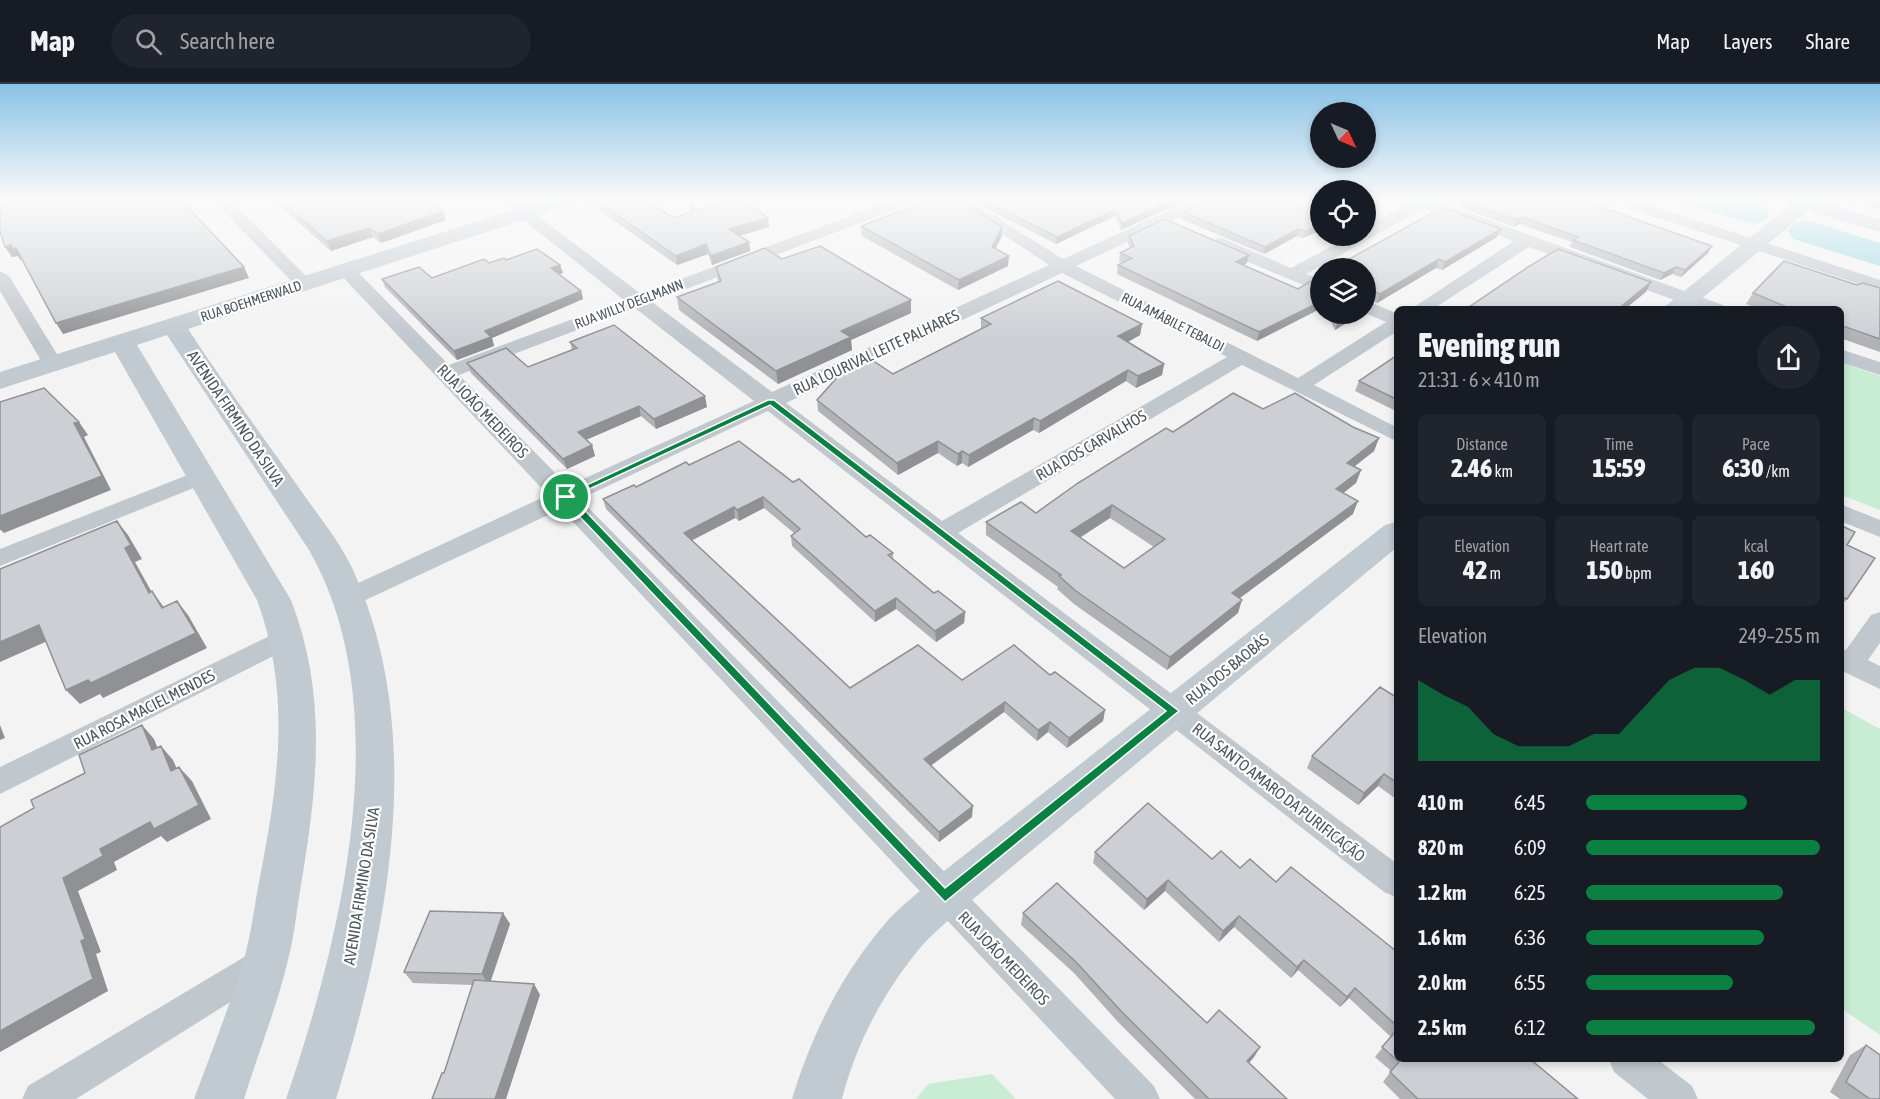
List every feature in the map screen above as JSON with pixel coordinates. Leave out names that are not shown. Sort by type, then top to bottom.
[{"type":"street","points":[[266,245],[304,284]]},
{"type":"street","name":"RUA BOEHMERWALD","points":[[0,381],[422,245]]},
{"type":"street","name":"RUA SANTO AMARO DA PURIFICAÇÃO","points":[[568,245],[1394,880]]},
{"type":"street","name":"RUA WILLY DEGLMANN","points":[[446,373],[785,245]]},
{"type":"street","name":"RUA AMÁBILE TEBALDI","points":[[1030,245],[1062,266],[1394,434]]},
{"type":"street","name":"RUA LOURIVAL LEITE PALHARES","points":[[348,598],[1106,245]]},
{"type":"street","points":[[1223,245],[1310,283]]},
{"type":"street","points":[[1425,306],[1520,245]]},
{"type":"street","points":[[1541,245],[1680,304],[1752,245]]},
{"type":"street","points":[[1758,245],[1880,286]]},
{"type":"street","points":[[1292,275],[1344,246]]},
{"type":"street","name":"RUA JOÃO MEDEIROS","points":[[346,270],[1141,1099]]},
{"type":"street","points":[[0,276],[53,364]]},
{"type":"street","points":[[1376,312],[1394,321]]},
{"type":"street","points":[[1299,386],[1394,323]]},
{"type":"street","name":"AVENIDA FIRMINO DA SILVA","points":[[174,326],[320,541],[348,598],[368,668],[373,724],[375,791],[369,856],[349,968],[311,1099]]},
{"type":"street","points":[[122,342],[274,600],[288,637],[298,708],[297,764],[291,824],[266,960],[219,1099]]},
{"type":"street","points":[[1844,356],[1880,369]]},
{"type":"street","name":"RUA DOS CARVALHOS","points":[[941,532],[1241,357]]},
{"type":"street","points":[[0,558],[203,476]]},
{"type":"street","points":[[1844,514],[1880,529]]},
{"type":"street","name":"RUA DOS BAOBÁS","points":[[817,1099],[830,1053],[864,989],[905,933],[945,896],[1394,534]]},
{"type":"street","points":[[1880,622],[1846,661],[1880,678]]},
{"type":"street","name":"RUA ROSA MACIEL MENDES","points":[[0,781],[288,637]]},
{"type":"street","points":[[41,1099],[266,960]]},
{"type":"street","points":[[1631,1062],[1679,1099]]},
{"type":"green space","points":[[1844,363],[1880,376],[1880,510],[1844,496]]},
{"type":"green space","points":[[1844,709],[1880,729],[1880,1035],[1844,1010]]},
{"type":"green space","points":[[992,1074],[1016,1099],[916,1099],[928,1084]]},
{"type":"building","points":[[11,245],[224,245],[244,267],[56,323],[16,248],[13,249]]},
{"type":"building","points":[[661,245],[703,245],[676,256]]},
{"type":"building","points":[[707,245],[740,245],[711,256]]},
{"type":"building","points":[[896,245],[993,245],[992,247],[1009,256],[959,280]]},
{"type":"building","points":[[1134,245],[1226,245],[1249,255],[1236,262],[1298,289],[1310,282],[1310,307],[1259,332],[1118,265],[1132,258],[1120,253]]},
{"type":"building","points":[[1376,245],[1473,245],[1445,262],[1439,259],[1380,294],[1376,292],[1376,258],[1351,258]]},
{"type":"building","points":[[1588,245],[1712,246],[1685,270],[1676,267],[1664,273]]},
{"type":"building","points":[[820,246],[911,300],[841,331],[851,337],[776,371],[677,297],[721,281],[716,267],[765,248],[782,259]]},
{"type":"building","points":[[537,249],[560,265],[551,268],[581,291],[485,331],[491,337],[454,351],[382,279],[419,267],[432,278],[484,259],[489,263],[504,258],[506,260]]},
{"type":"building","points":[[1558,249],[1651,282],[1622,306],[1470,306]]},
{"type":"building","points":[[1784,261],[1857,285],[1863,283],[1880,288],[1880,339],[1844,326],[1844,306],[1785,306],[1753,293]]},
{"type":"building","points":[[1058,281],[1142,324],[1118,336],[1164,364],[1138,376],[1128,370],[1040,421],[1034,418],[969,455],[962,451],[958,454],[938,441],[897,463],[817,400],[848,365],[866,356],[893,374],[991,324],[981,318]]},
{"type":"building","points":[[614,325],[705,396],[654,419],[639,406],[578,432],[592,445],[563,459],[467,363],[506,348],[528,367],[577,348],[570,342]]},
{"type":"building","points":[[1394,357],[1394,398],[1359,381]]},
{"type":"building","points":[[44,388],[79,422],[74,423],[102,476],[0,516],[0,402]]},
{"type":"building","points":[[1233,393],[1263,409],[1295,393],[1353,427],[1379,438],[1347,463],[1361,470],[1336,489],[1358,501],[1232,593],[1242,600],[1170,657],[1076,591],[1059,576],[1061,575],[986,522],[1021,502],[1036,513],[1078,483],[1166,428],[1173,432]],"holes":[[[1112,505],[1165,539],[1124,568],[1071,531]]]},
{"type":"building","points":[[739,441],[793,482],[799,479],[866,537],[870,535],[893,553],[888,555],[934,593],[938,591],[965,612],[935,631],[896,598],[875,611],[791,536],[800,529],[763,497],[737,510],[734,507],[684,533],[850,688],[918,645],[962,680],[1014,645],[1050,675],[1055,672],[1105,710],[1069,738],[1050,722],[1038,730],[1005,702],[924,759],[973,806],[939,832],[603,499],[634,485],[636,487],[686,462],[689,465]]},
{"type":"building","points":[[117,521],[131,545],[125,548],[149,593],[152,591],[162,608],[177,601],[196,633],[91,683],[88,680],[66,690],[39,625],[0,642],[0,569]]},
{"type":"building","points":[[1844,527],[1855,532],[1847,545],[1875,558],[1847,599],[1844,598]]},
{"type":"building","points":[[1380,687],[1394,696],[1394,781],[1384,774],[1364,793],[1312,756]]},
{"type":"building","points":[[142,725],[152,750],[161,746],[171,771],[179,767],[199,805],[154,829],[150,822],[100,849],[103,856],[63,878],[85,939],[81,941],[93,979],[0,1031],[0,827],[34,808],[31,800],[85,773],[79,755]]},
{"type":"building","points":[[1148,803],[1212,859],[1221,851],[1240,868],[1250,859],[1276,882],[1291,867],[1394,949],[1394,1023],[1355,988],[1347,997],[1304,960],[1297,967],[1239,916],[1223,931],[1168,880],[1147,899],[1095,852]]},
{"type":"building","points":[[1057,883],[1207,1023],[1219,1010],[1260,1047],[1247,1061],[1287,1099],[1209,1099],[1121,1011],[1076,962],[1023,913]]},
{"type":"building","points":[[430,911],[503,913],[482,974],[404,972]]},
{"type":"building","points":[[474,980],[534,984],[495,1099],[432,1099],[442,1073],[444,1073]]},
{"type":"building","points":[[1394,1033],[1394,1058],[1382,1047]]},
{"type":"building","points":[[1866,1045],[1880,1055],[1880,1099],[1870,1099],[1846,1082]]},
{"type":"building","points":[[1399,1062],[1534,1062],[1578,1099],[1418,1099],[1390,1072]]},
{"type":"waterway","points":[[1850,245],[1880,255]]},
{"type":"route","points":[[771,401],[1174,711],[945,896],[566,497],[771,401]]}]
